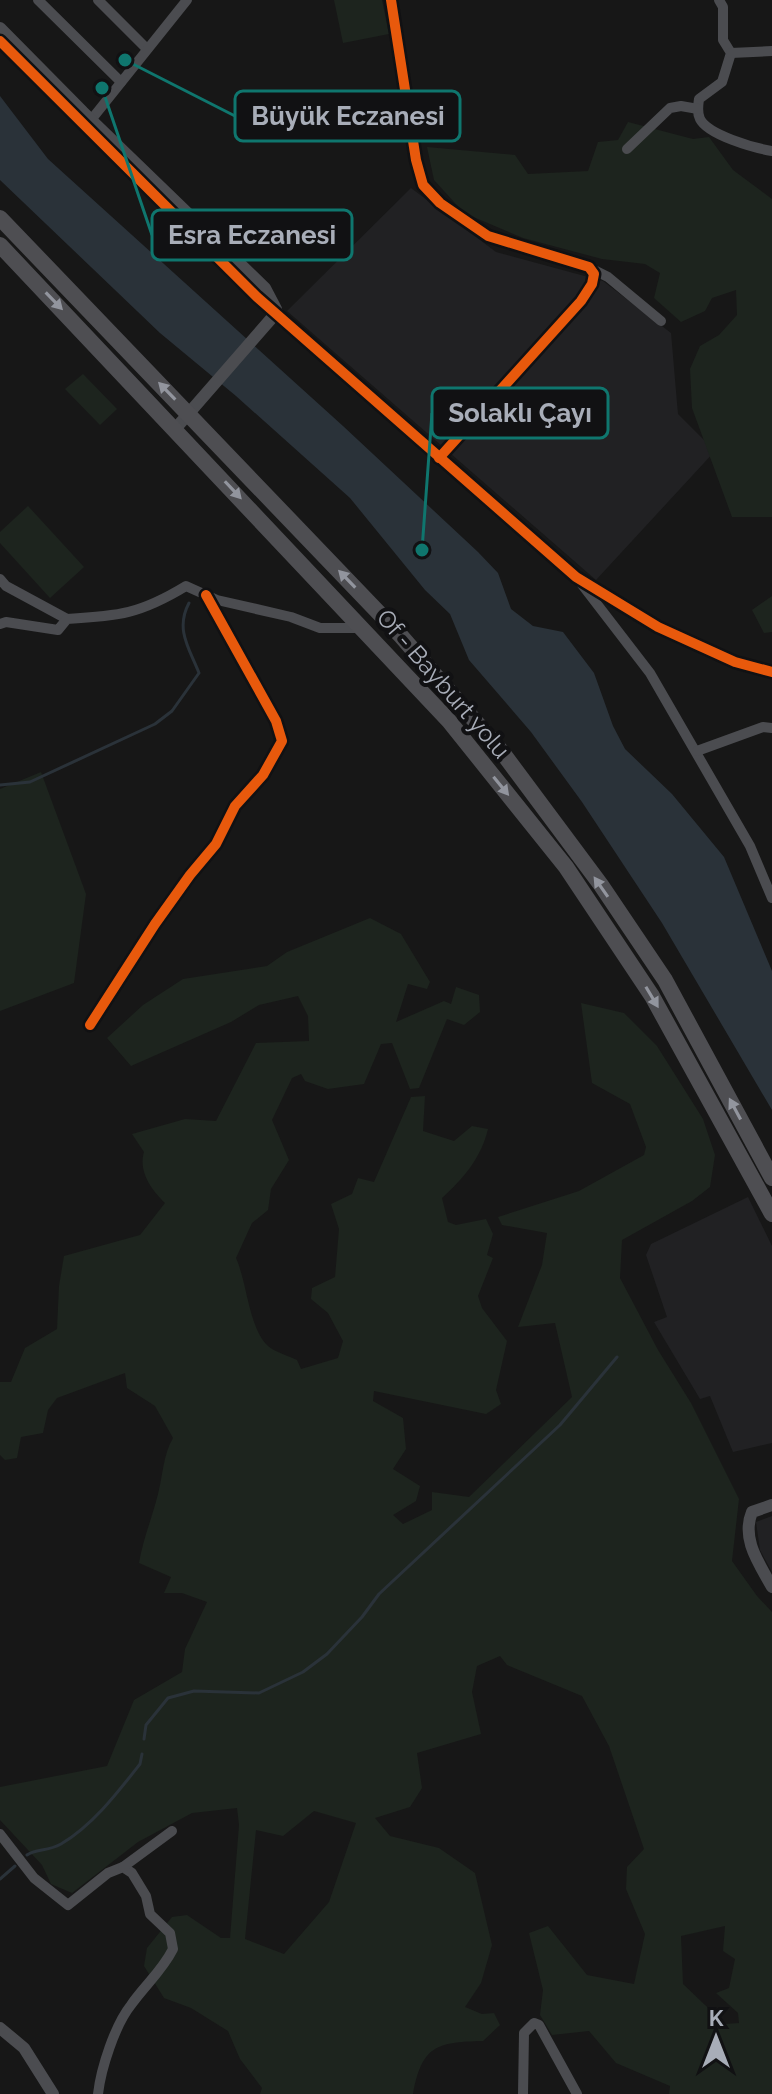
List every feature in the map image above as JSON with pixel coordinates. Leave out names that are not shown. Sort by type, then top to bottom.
[{"type":"highway","name":"Of - Bayburt yolu","points":[[0,218],[192,410],[401,636],[502,752],[601,885],[665,980],[772,1178]]},
{"type":"highway","name":"Of - Bayburt yolu","points":[[0,245],[176,428],[449,721],[566,867],[652,996],[772,1214]]},
{"type":"street","points":[[38,0],[121,82]]},
{"type":"street","points":[[98,0],[147,49]]},
{"type":"street","points":[[88,123],[187,0]]},
{"type":"street","points":[[391,0],[416,160],[423,185],[440,203],[488,236],[589,267],[608,277],[661,321]]},
{"type":"street","points":[[719,0],[723,7],[723,40],[731,53],[722,82],[699,99],[700,120],[707,129],[772,151]]},
{"type":"street","points":[[0,28],[88,123]]},
{"type":"street","points":[[0,41],[265,288],[277,312],[576,577],[658,627],[735,662],[772,672]]},
{"type":"street","points":[[731,53],[772,51]]},
{"type":"street","points":[[627,149],[670,108],[698,109]]},
{"type":"street","points":[[439,458],[581,301],[592,284],[594,274],[589,267]]},
{"type":"street","points":[[176,428],[277,312]]},
{"type":"street","points":[[576,577],[650,673],[750,846],[772,898]]},
{"type":"street","points":[[0,579],[6,586],[67,619],[129,613],[151,606],[186,586],[206,595],[291,617],[320,628],[362,628]]},
{"type":"street","points":[[90,1025],[155,924],[216,844],[235,806],[263,775],[282,741],[276,721],[206,595]]},
{"type":"street","points":[[0,624],[6,622],[58,630],[67,619]]},
{"type":"street","points":[[697,751],[763,727],[772,728]]},
{"type":"street","points":[[772,1505],[752,1512],[746,1526],[753,1553],[772,1587]]},
{"type":"street","points":[[0,1834],[34,1878],[68,1905],[108,1873],[123,1867],[172,1831]]},
{"type":"street","points":[[98,2094],[105,2065],[129,2006],[153,1981],[173,1949],[170,1933],[150,1914],[146,1896],[132,1873],[123,1867]]},
{"type":"street","points":[[523,2094],[524,2033],[534,2023],[539,2025],[577,2094]]},
{"type":"street","points":[[0,2028],[24,2048],[53,2094]]},
{"type":"shaded area","points":[[334,0],[382,0],[389,34],[343,43]]},
{"type":"shaded area","points":[[0,96],[48,159],[478,552],[498,573],[511,609],[533,626],[563,632],[594,673],[613,726],[625,749],[672,794],[724,857],[772,971],[772,1110],[662,923],[582,802],[531,732],[469,660],[450,614],[425,590],[350,498],[160,333],[0,180]]},
{"type":"shaded area","points":[[628,122],[693,139],[709,137],[733,170],[772,199],[772,517],[732,517],[692,408],[690,369],[700,346],[719,335],[737,315],[736,290],[712,298],[705,311],[681,322],[654,298],[660,273],[645,264],[602,259],[523,238],[464,213],[434,180],[427,147],[515,155],[528,174],[588,171],[598,142],[618,140]]},
{"type":"shaded area","points":[[411,188],[496,252],[603,281],[671,333],[678,414],[715,451],[596,580],[287,311]]},
{"type":"shaded area","points":[[83,374],[117,409],[100,425],[65,389]]},
{"type":"shaded area","points":[[28,506],[84,567],[50,598],[0,543],[0,532]]},
{"type":"shaded area","points":[[772,596],[772,632],[764,633],[752,610]]},
{"type":"shaded area","points":[[41,772],[86,894],[74,983],[0,1011],[0,789]]},
{"type":"shaded area","points":[[370,918],[401,934],[430,982],[427,989],[408,984],[396,1022],[444,1001],[451,1004],[456,987],[479,995],[480,1012],[464,1025],[447,1019],[419,1088],[410,1089],[392,1043],[381,1044],[364,1084],[328,1089],[305,1081],[301,1074],[292,1078],[272,1120],[289,1160],[271,1189],[268,1210],[252,1223],[236,1258],[252,1317],[268,1346],[297,1360],[301,1369],[338,1358],[343,1341],[328,1313],[311,1299],[312,1288],[335,1277],[339,1229],[331,1204],[352,1194],[358,1178],[374,1182],[411,1097],[425,1096],[423,1131],[454,1141],[472,1126],[488,1129],[471,1167],[442,1198],[448,1222],[456,1225],[486,1219],[493,1234],[487,1255],[493,1258],[478,1296],[482,1308],[507,1341],[496,1390],[501,1404],[486,1414],[374,1391],[373,1401],[403,1418],[406,1449],[393,1469],[420,1486],[416,1501],[393,1515],[403,1524],[432,1510],[432,1492],[469,1497],[572,1397],[555,1323],[518,1327],[542,1265],[547,1233],[502,1225],[498,1217],[579,1191],[644,1155],[646,1147],[630,1104],[592,1083],[581,1003],[624,1013],[657,1046],[703,1119],[715,1155],[710,1187],[692,1201],[622,1240],[620,1278],[658,1350],[691,1403],[739,1499],[732,1561],[772,1612],[772,2094],[669,2094],[670,2086],[616,2063],[589,2031],[552,2035],[540,2015],[543,1990],[529,1933],[548,1926],[587,1975],[634,1984],[645,1934],[626,1889],[627,1867],[644,1849],[609,1746],[582,1696],[507,1665],[500,1656],[477,1666],[472,1692],[481,1734],[417,1753],[422,1788],[410,1807],[375,1818],[390,1836],[439,1848],[475,1873],[492,1945],[481,1983],[465,2007],[482,2014],[494,2013],[500,2025],[483,2041],[454,2043],[434,2050],[421,2066],[413,2094],[260,2094],[262,2088],[240,2059],[228,2031],[191,2008],[164,1998],[144,1966],[147,1948],[172,1917],[187,1915],[221,1938],[230,1938],[239,1825],[237,1808],[192,1813],[138,1842],[72,1893],[51,1884],[42,1865],[0,1820],[0,1787],[107,1766],[134,1700],[182,1672],[185,1649],[207,1602],[182,1593],[164,1593],[171,1577],[139,1563],[165,1458],[173,1438],[155,1406],[127,1388],[125,1373],[57,1398],[48,1410],[43,1433],[21,1437],[17,1458],[5,1460],[0,1455],[0,1382],[11,1382],[25,1348],[57,1329],[64,1256],[140,1235],[165,1203],[147,1180],[143,1167],[144,1152],[132,1134],[185,1119],[216,1121],[256,1043],[309,1041],[308,1016],[298,996],[259,1005],[231,1022],[131,1066],[107,1038],[143,1005],[183,979],[267,966],[287,952]],"holes":[[[314,1811],[356,1823],[329,1902],[284,1954],[245,1939],[256,1830],[283,1836]],[[725,1926],[723,1951],[735,1959],[729,1988],[716,1993],[738,2013],[739,2023],[725,2024],[683,1984],[681,1936]]]},
{"type":"shaded area","points":[[748,1197],[772,1246],[772,1443],[733,1452],[710,1396],[700,1399],[654,1322],[667,1317],[646,1255],[651,1244]]},
{"type":"shaded area","points":[[772,1516],[772,1572],[760,1550],[756,1522]]},
{"type":"waterway","points":[[0,785],[30,782],[155,724],[172,711],[199,673],[183,630],[189,603]]},
{"type":"waterway","points":[[144,1739],[146,1725],[168,1698],[194,1691],[259,1693],[303,1672],[327,1654],[379,1594],[560,1425],[617,1357]]},
{"type":"waterway","points":[[27,1855],[61,1844],[84,1827],[132,1775],[140,1764],[142,1754]]},
{"type":"waterway","points":[[0,1879],[15,1866]]},
{"type":"cycle path","points":[[391,0],[416,160],[423,185],[440,203],[488,236],[589,267],[594,274],[592,284],[581,301],[439,458]]},
{"type":"cycle path","points":[[0,41],[257,297],[576,577],[658,627],[735,662],[772,672]]},
{"type":"cycle path","points":[[90,1025],[155,924],[216,844],[235,806],[263,775],[282,741],[276,721],[206,595]]},
{"type":"place","name":"Büyük Eczanesi","points":[[125,60]]},
{"type":"place","name":"Esra Eczanesi","points":[[102,88]]},
{"type":"place","name":"Solaklı Çayı","points":[[422,550]]}]
